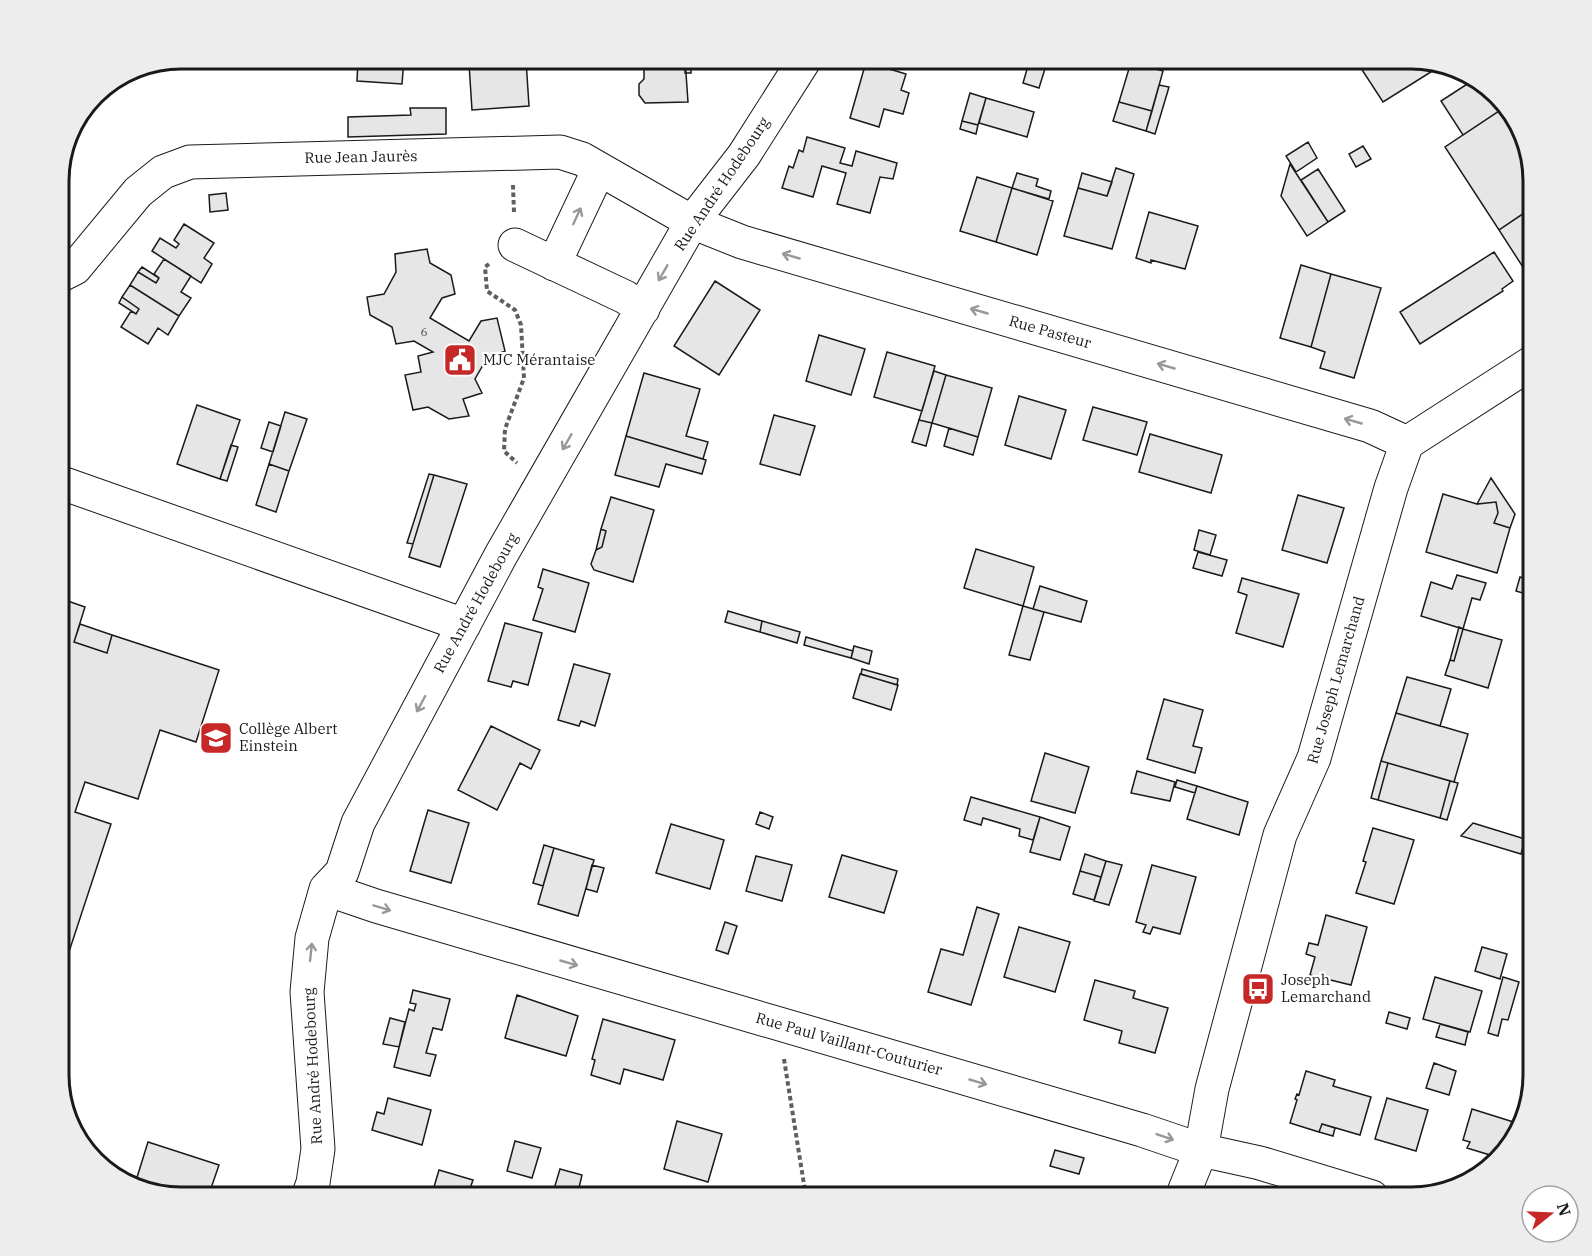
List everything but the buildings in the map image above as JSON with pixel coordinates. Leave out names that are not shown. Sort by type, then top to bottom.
[{"type":"street","name":"Rue André Hodebourg","points":[[312,1187],[318,1149],[307,992],[312,938],[326,889],[342,872],[358,823],[501,555],[692,222],[744,155],[798,69]]},
{"type":"street","name":"Rue Jean Jaurès","points":[[69,271],[75,268],[138,192],[163,172],[190,162],[560,153],[582,159],[692,222]]},
{"type":"street","points":[[554,264],[599,169]]},
{"type":"street","name":"Rue Pasteur","points":[[692,222],[742,242],[1370,426],[1407,443]]},
{"type":"street","points":[[508,241],[625,297],[643,309]]},
{"type":"street","points":[[1407,443],[1523,368]]},
{"type":"street","name":"Rue Joseph Lemarchand","points":[[1186,1187],[1201,1150],[1212,1089],[1280,835],[1314,758],[1388,500],[1407,443]]},
{"type":"street","points":[[69,486],[464,625]]},
{"type":"street","name":"Rue Paul Vaillant-Couturier","points":[[326,889],[376,906],[1142,1130],[1201,1150],[1260,1163],[1308,1187]]},
{"type":"path","points":[[511,154],[508,241],[485,267],[487,291],[515,310],[521,325],[524,378],[504,429],[504,451],[543,485]]},
{"type":"path","points":[[778,1023],[804,1187]]},
{"type":"place","name":"MJC Mérantaise","points":[[460,360]]},
{"type":"place","name":"Collège Albert Einstein","points":[[216,738]]},
{"type":"place","name":"Joseph Lemarchand","points":[[1258,989]]}]
